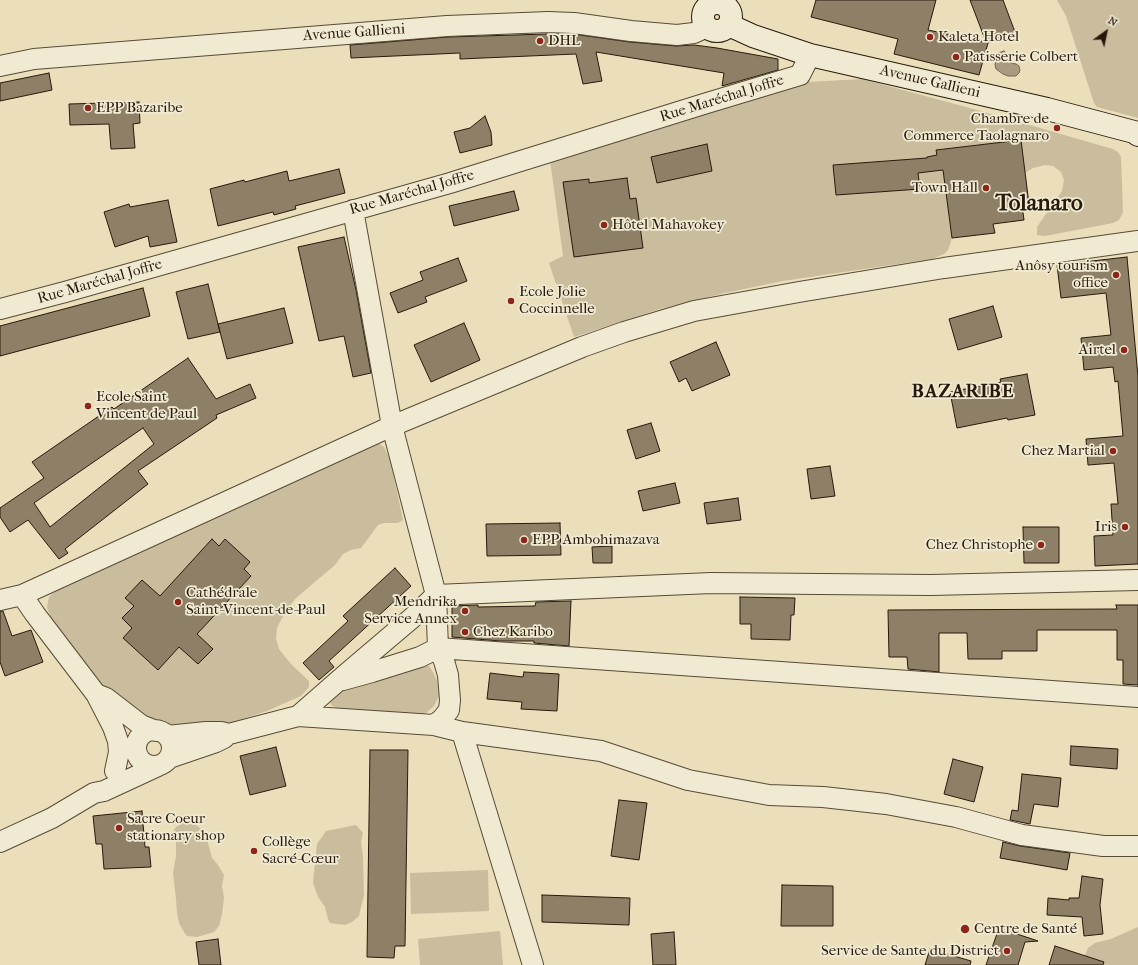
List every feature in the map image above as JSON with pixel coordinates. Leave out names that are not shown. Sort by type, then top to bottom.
[{"type":"main road","points":[[710,3],[719,3],[727,8],[731,16],[729,25],[723,30],[719,31],[710,30],[704,24],[704,11],[710,3]]},
{"type":"main road","name":"Avenue Gallieni","points":[[729,25],[753,36],[810,55],[978,93],[1137,136]]},
{"type":"street","name":"Avenue Gallieni","points":[[0,66],[34,59],[447,26],[548,22],[574,23],[631,31],[677,35],[694,33],[707,27]]},
{"type":"street","name":"Rue Maréchal Joffre","points":[[0,309],[73,290],[450,183],[707,103],[800,76],[810,55]]},
{"type":"street","points":[[353,210],[392,426],[436,595],[438,648],[448,675],[450,700],[449,710],[442,719],[434,725]]},
{"type":"street","points":[[0,600],[22,595],[392,426],[582,347],[624,332],[694,311],[806,291],[937,269],[1138,242]]},
{"type":"street","points":[[298,716],[412,618],[436,595],[711,583],[930,585],[1138,580]]},
{"type":"street","points":[[22,595],[96,694],[113,727],[118,741],[119,752],[115,771]]},
{"type":"street","points":[[338,682],[420,657],[438,648],[1138,697]]},
{"type":"street","points":[[0,842],[52,818],[94,793],[104,791],[163,762],[171,752],[172,746],[170,741],[162,733],[141,725],[106,698],[96,694]]},
{"type":"street","points":[[113,727],[136,748],[138,755],[144,763],[153,766],[216,742],[229,734],[298,716],[434,725],[462,732],[601,751],[688,780],[769,795],[823,797],[886,804],[956,817],[1022,835],[1103,846],[1138,846]]},
{"type":"street","points":[[94,793],[100,784],[115,771],[136,748],[138,741],[146,733],[151,731],[162,733],[221,732],[229,734]]},
{"type":"street","points":[[462,732],[533,965]]},
{"type":"shaded area","points":[[1057,0],[1138,0],[1138,118],[1097,107],[1094,103],[1066,16]]},
{"type":"shaded area","points":[[1004,51],[1008,55],[1011,63],[1019,66],[1020,70],[1016,76],[1008,76],[996,69],[995,65],[997,54]]},
{"type":"shaded area","points":[[862,79],[1113,149],[1118,152],[1121,157],[1123,213],[1119,220],[1113,223],[1045,236],[1037,235],[1037,227],[1062,191],[1064,180],[1061,172],[1053,166],[1045,165],[1033,168],[1025,173],[1021,140],[936,150],[937,155],[927,157],[929,171],[943,170],[952,238],[948,250],[944,254],[932,259],[783,281],[725,293],[660,309],[574,337],[549,263],[563,256],[550,160],[808,82]]},
{"type":"shaded area","points":[[378,443],[384,447],[390,459],[403,520],[398,523],[384,523],[378,525],[361,548],[351,550],[343,554],[335,565],[296,598],[285,612],[277,628],[276,639],[279,649],[291,664],[309,681],[309,687],[301,696],[267,711],[228,724],[176,728],[153,721],[115,699],[88,671],[52,623],[47,607],[49,597],[57,589]]},
{"type":"shaded area","points":[[423,665],[429,666],[433,672],[437,681],[439,696],[434,706],[426,713],[418,715],[338,709],[331,705],[330,700],[334,694]]},
{"type":"shaded area","points":[[182,823],[196,825],[205,832],[212,858],[224,875],[222,886],[224,898],[219,926],[214,932],[197,937],[187,936],[179,923],[177,913],[173,873],[176,856],[176,839],[172,833],[176,827]]},
{"type":"shaded area","points":[[356,825],[363,833],[361,842],[363,856],[364,895],[359,916],[352,922],[345,925],[330,923],[325,907],[318,897],[313,883],[317,844],[326,831]]},
{"type":"shaded area","points":[[488,870],[489,911],[411,914],[410,873]]},
{"type":"shaded area","points":[[1138,927],[1138,965],[1081,965],[1088,948],[1095,943],[1111,939]]},
{"type":"shaded area","points":[[500,931],[503,965],[420,965],[418,939]]},
{"type":"building","name":"Kaleta Hotel","points":[[816,0],[936,0],[928,30],[986,42],[970,0],[1003,0],[1015,32],[988,43],[979,75],[894,54],[898,39],[811,17]]},
{"type":"building","points":[[573,34],[630,42],[676,46],[694,45],[717,48],[778,59],[778,70],[722,86],[724,73],[596,52],[602,81],[583,84],[576,54],[460,59],[460,53],[351,58],[350,45],[448,37]]},
{"type":"building","points":[[49,73],[52,90],[0,101],[0,83]]},
{"type":"building","points":[[139,102],[140,123],[133,124],[135,148],[111,149],[109,124],[70,125],[69,104]]},
{"type":"building","points":[[485,116],[491,132],[492,145],[460,153],[454,132],[470,128]]},
{"type":"building","name":"Town Hall","points":[[1021,140],[1029,204],[1022,205],[1024,220],[993,224],[995,233],[952,238],[943,170],[918,173],[920,189],[836,195],[833,165],[927,158],[937,155],[936,150]]},
{"type":"building","points":[[707,144],[712,171],[657,183],[651,157]]},
{"type":"building","points":[[339,169],[345,193],[295,206],[296,209],[274,215],[273,212],[218,226],[210,189],[287,171],[289,181]]},
{"type":"building","name":"Hôtel Mahavokey","points":[[627,178],[630,199],[636,198],[643,248],[574,257],[563,182],[589,179],[589,183]]},
{"type":"building","points":[[514,191],[519,210],[454,226],[449,206]]},
{"type":"building","points":[[168,200],[177,242],[150,247],[148,236],[115,247],[104,212],[129,204],[130,207]]},
{"type":"building","points":[[344,237],[356,290],[371,373],[353,377],[344,336],[319,341],[298,247]]},
{"type":"building","points":[[1127,257],[1138,377],[1138,564],[1095,566],[1094,536],[1113,535],[1111,504],[1118,504],[1114,463],[1088,465],[1086,439],[1123,436],[1118,381],[1115,382],[1113,367],[1084,370],[1081,338],[1111,335],[1106,293],[1061,298],[1057,265]]},
{"type":"building","points":[[458,258],[467,281],[425,297],[427,302],[398,313],[390,293],[423,280],[420,272]]},
{"type":"building","points":[[208,284],[220,332],[188,339],[176,292]]},
{"type":"building","points":[[143,288],[150,316],[0,356],[0,326]]},
{"type":"building","points":[[993,306],[1002,337],[958,350],[949,319]]},
{"type":"building","points":[[284,308],[293,343],[227,359],[218,324]]},
{"type":"building","points":[[464,323],[480,360],[431,382],[414,345]]},
{"type":"building","points":[[716,342],[730,375],[692,391],[686,378],[679,382],[670,362]]},
{"type":"building","points":[[188,358],[216,399],[250,384],[256,398],[216,415],[217,418],[138,471],[148,484],[65,549],[68,553],[59,559],[28,520],[10,532],[0,517],[0,508],[44,478],[32,462],[112,407],[114,409]],"holes":[[[143,428],[154,444],[50,527],[34,503]]]},
{"type":"building","points":[[1027,374],[1035,415],[1008,420],[1007,418],[957,428],[950,392],[1001,382],[1000,379]]},
{"type":"building","points":[[651,423],[660,451],[636,459],[627,430]]},
{"type":"building","points":[[830,466],[835,496],[811,499],[807,469]]},
{"type":"building","points":[[675,483],[680,503],[643,511],[638,491]]},
{"type":"building","points":[[738,498],[741,520],[707,524],[704,503]]},
{"type":"building","name":"EPP Ambohimazava","points":[[560,523],[561,555],[487,556],[486,524]]},
{"type":"building","name":"Chez Christophe","points":[[1023,527],[1059,527],[1059,563],[1024,563]]},
{"type":"building","name":"Cathédrale Saint-Vincent-de-Paul","points":[[212,539],[219,546],[225,539],[250,562],[244,569],[251,576],[197,634],[213,649],[198,664],[179,647],[158,670],[123,638],[132,628],[122,618],[134,606],[125,598],[142,580],[160,596]]},
{"type":"building","points":[[612,546],[612,563],[593,563],[592,547]]},
{"type":"building","points":[[395,568],[411,586],[329,661],[334,667],[319,680],[303,663],[348,621],[343,616]]},
{"type":"building","points":[[740,597],[795,598],[794,615],[791,615],[790,640],[751,639],[751,624],[740,624]]},
{"type":"building","points":[[571,601],[569,646],[534,643],[534,641],[500,641],[452,637],[452,606],[535,606],[536,602]]},
{"type":"building","points":[[1116,605],[1138,605],[1138,685],[1123,684],[1123,660],[1117,660],[1117,630],[1037,630],[1037,651],[1002,651],[1002,659],[968,659],[967,633],[939,633],[939,672],[908,669],[907,657],[889,657],[888,610],[1117,609]]},
{"type":"building","points":[[0,611],[3,611],[12,636],[31,630],[43,662],[5,676],[0,662]]},
{"type":"building","points":[[524,672],[559,674],[557,711],[521,709],[522,702],[487,699],[490,673],[523,677]]},
{"type":"building","points":[[1071,746],[1118,749],[1117,769],[1070,765]]},
{"type":"building","points":[[276,747],[286,786],[250,795],[240,756]]},
{"type":"building","points":[[370,750],[408,750],[405,946],[395,946],[394,958],[367,957]]},
{"type":"building","points":[[953,759],[983,767],[974,802],[944,794]]},
{"type":"building","points":[[1022,774],[1061,778],[1058,807],[1034,804],[1030,824],[1010,820],[1012,810],[1018,811]]},
{"type":"building","points":[[619,800],[647,803],[639,860],[611,856]]},
{"type":"building","points":[[142,811],[145,847],[149,847],[151,867],[104,869],[102,844],[96,844],[93,816]]},
{"type":"building","points":[[1003,842],[1070,853],[1067,870],[1000,858]]},
{"type":"building","points":[[1082,876],[1103,879],[1100,905],[1103,934],[1084,936],[1082,917],[1047,915],[1048,898],[1069,900],[1069,898],[1079,898]]},
{"type":"building","points":[[782,885],[833,886],[833,926],[781,926]]},
{"type":"building","points":[[542,895],[630,898],[629,925],[542,922]]},
{"type":"building","name":"Service de Sante du District","points":[[999,928],[1038,941],[1025,942],[1018,965],[986,965]]},
{"type":"building","points":[[674,932],[676,965],[653,965],[651,934]]},
{"type":"building","points":[[218,939],[221,965],[199,965],[196,942]]},
{"type":"building","points":[[1055,946],[1104,962],[1103,965],[1049,965]]},
{"type":"building","points":[[930,949],[971,961],[970,965],[925,965]]},
{"type":"place","name":"Kaleta Hotel","points":[[930,37]]},
{"type":"place","name":"DHL","points":[[540,41]]},
{"type":"place","name":"Patisserie Colbert","points":[[956,57]]},
{"type":"place","name":"EPP Bazaribe","points":[[88,108]]},
{"type":"place","name":"Chambre de Commerce Taolagnaro","points":[[1057,128]]},
{"type":"place","name":"Town Hall","points":[[986,188]]},
{"type":"place","name":"Hôtel Mahavokey","points":[[604,225]]},
{"type":"place","name":"Anôsy tourism office","points":[[1116,275]]},
{"type":"place","name":"Ecole Jolie Coccinnelle","points":[[511,301]]},
{"type":"place","name":"Airtel","points":[[1124,350]]},
{"type":"place","name":"Ecole Saint Vincent de Paul","points":[[88,406]]},
{"type":"place","name":"Chez Martial","points":[[1113,451]]},
{"type":"place","name":"Iris","points":[[1125,527]]},
{"type":"place","name":"EPP Ambohimazava","points":[[524,540]]},
{"type":"place","name":"Chez Christophe","points":[[1041,545]]},
{"type":"place","name":"Cathédrale Saint-Vincent-de-Paul","points":[[178,602]]},
{"type":"place","name":"Mendrika Service Annex","points":[[465,611]]},
{"type":"place","name":"Chez Karibo","points":[[465,632]]},
{"type":"place","name":"Sacre Coeur stationary shop","points":[[119,828]]},
{"type":"place","name":"Collège Sacré-Cœur","points":[[254,851]]},
{"type":"place","name":"Centre de Santé","points":[[965,929]]},
{"type":"place","name":"Service de Sante du District","points":[[1007,951]]},
{"type":"district","name":"Tolanaro","points":[[1039,204]]},
{"type":"district","name":"BAZARIBE","points":[[963,392]]}]
